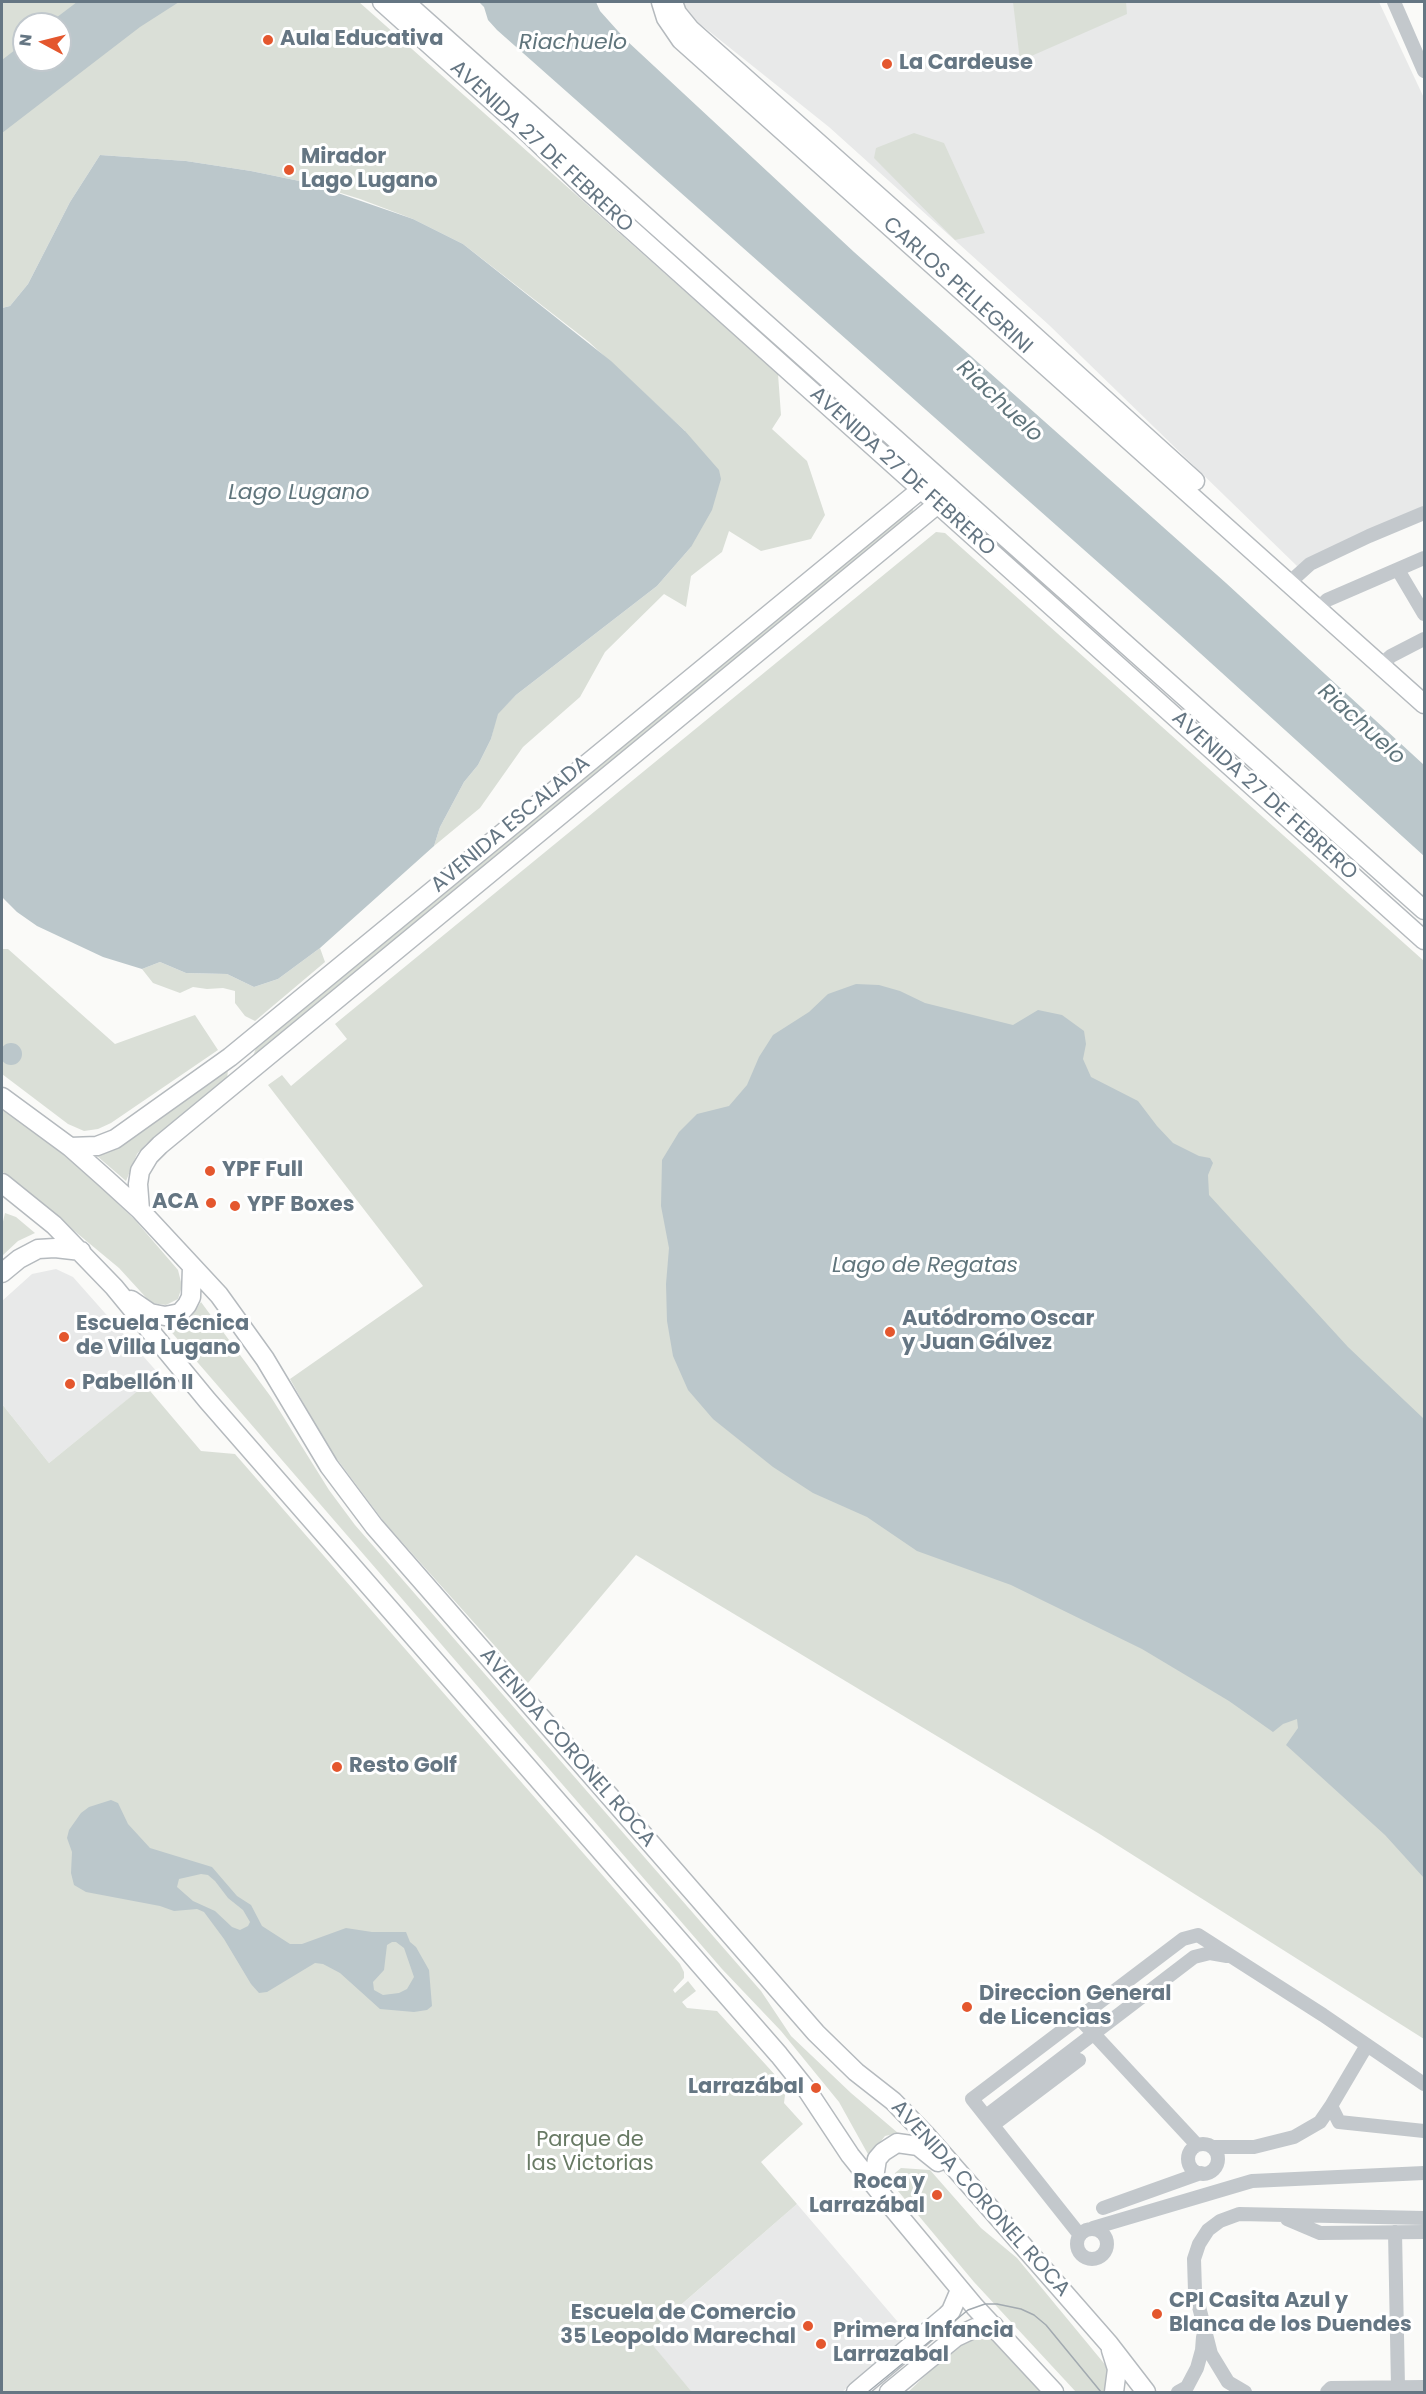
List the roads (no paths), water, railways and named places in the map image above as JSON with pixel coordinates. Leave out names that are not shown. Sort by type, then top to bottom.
[{"type":"main road","name":"AVENIDA 27 DE FEBRERO","points":[[382,2],[529,134],[586,189],[1425,940]]},
{"type":"main road","name":"AVENIDA 27 DE FEBRERO","points":[[405,2],[1425,910]]},
{"type":"main road","name":"CARLOS PELLEGRINI","points":[[661,2],[666,18],[681,40],[1425,704]]},
{"type":"main road","name":"CARLOS PELLEGRINI","points":[[674,2],[676,13],[690,29],[1246,528],[1260,545],[1266,562]]},
{"type":"main road","name":"AVENIDA ESCALADA","points":[[70,1147],[97,1146],[115,1139],[230,1057],[939,475]]},
{"type":"main road","name":"AVENIDA ESCALADA","points":[[140,1210],[138,1184],[140,1171],[149,1156],[243,1075],[954,490]]},
{"type":"main road","points":[[230,1057],[243,1075]]},
{"type":"main road","name":"AVENIDA CORONEL ROCA","points":[[2,1097],[70,1147],[140,1210],[219,1295],[247,1333],[329,1466],[374,1526],[816,2033],[840,2058],[909,2116],[1109,2344],[1146,2392]]},
{"type":"main road","name":"AVENIDA CORONEL ROCA","points":[[2,1183],[54,1225],[114,1287],[207,1400],[779,2055],[873,2184],[960,2290],[1054,2392]]},
{"type":"main road","points":[[2,1273],[19,1259],[38,1249],[81,1251]]},
{"type":"main road","points":[[114,1287],[150,1313],[172,1316],[187,1305],[193,1287],[192,1268]]},
{"type":"main road","points":[[873,2184],[877,2159],[890,2147],[904,2143],[911,2143],[925,2150],[952,2176],[966,2180]]},
{"type":"main road","points":[[856,2392],[946,2316],[951,2311],[960,2290]]},
{"type":"main road","points":[[889,2392],[956,2337],[975,2328],[994,2326]]},
{"type":"main road","points":[[1109,2344],[1117,2369],[1114,2392]]},
{"type":"street","points":[[1394,2],[1425,71]]},
{"type":"street","points":[[1289,583],[1310,564],[1425,513]]},
{"type":"street","points":[[1318,609],[1327,600],[1425,558]]},
{"type":"street","points":[[1398,570],[1425,614]]},
{"type":"street","points":[[1381,665],[1387,658],[1425,639]]},
{"type":"street","points":[[1079,2234],[972,2099],[1183,1939],[1198,1935],[1425,2084]]},
{"type":"street","points":[[989,2121],[1194,1957],[1210,1953],[1232,1957]]},
{"type":"street","points":[[1079,2018],[1197,2145]]},
{"type":"street","points":[[1201,2173],[1192,2169],[1188,2161],[1190,2151],[1197,2145],[1254,2147],[1294,2137],[1320,2122],[1367,2045]]},
{"type":"street","points":[[989,2121],[1079,2060]]},
{"type":"street","points":[[1331,2106],[1339,2122],[1425,2131]]},
{"type":"street","points":[[1103,2208],[1210,2171],[1217,2164],[1217,2155],[1212,2147]]},
{"type":"street","points":[[1134,2217],[1098,2258],[1088,2259],[1077,2249],[1079,2234],[1083,2231],[1252,2181],[1425,2173]]},
{"type":"street","points":[[1245,2392],[1228,2382],[1211,2354],[1203,2329],[1195,2291],[1194,2259],[1199,2244],[1208,2230],[1220,2221],[1239,2214],[1425,2218]]},
{"type":"street","points":[[1279,2216],[1320,2233],[1425,2232]]},
{"type":"street","points":[[1093,2228],[1105,2236],[1107,2246]]},
{"type":"street","points":[[1395,2232],[1398,2387]]},
{"type":"street","points":[[1178,2392],[1186,2387],[1197,2368],[1202,2350],[1203,2329]]},
{"type":"street","points":[[1327,2392],[1331,2388],[1425,2387]]},
{"type":"water","points":[[77,2],[179,2],[140,27],[2,133],[2,60],[12,52],[12,72],[72,72],[72,12],[64,12]]},
{"type":"water","name":"Riachuelo","points":[[479,2],[596,2],[600,11],[626,40],[854,252],[1226,583],[1424,765],[1424,856],[1179,634],[497,30],[488,20],[484,7]]},
{"type":"water","name":"Lago Lugano","points":[[100,155],[186,161],[309,183],[413,219],[463,244],[611,361],[685,431],[719,470],[721,479],[712,510],[691,547],[657,586],[516,695],[498,714],[491,739],[440,827],[434,846],[320,948],[278,979],[254,987],[227,974],[186,973],[160,962],[142,969],[103,957],[37,926],[17,912],[2,897],[2,308],[10,306],[28,284],[70,202]]},
{"type":"water","name":"Lago de Regatas","points":[[856,984],[879,985],[900,991],[925,1003],[1013,1025],[1038,1010],[1062,1015],[1084,1031],[1086,1044],[1083,1059],[1091,1077],[1138,1101],[1173,1143],[1199,1156],[1210,1158],[1213,1163],[1208,1175],[1209,1195],[1348,1347],[1424,1419],[1424,1878],[1385,1835],[1286,1745],[1298,1728],[1297,1719],[1283,1724],[1273,1732],[1229,1701],[1142,1649],[1011,1585],[917,1551],[867,1517],[813,1493],[773,1467],[713,1419],[688,1390],[673,1356],[667,1321],[666,1284],[669,1248],[661,1206],[662,1160],[679,1132],[697,1114],[729,1106],[747,1085],[759,1057],[773,1035],[809,1012],[828,994]]},
{"type":"water","points":[[11,1043],[19,1046],[22,1054],[19,1062],[11,1065],[3,1062],[0,1054],[3,1046]]},
{"type":"water","points":[[111,1800],[118,1803],[128,1824],[150,1848],[212,1867],[237,1896],[251,1905],[262,1926],[290,1944],[302,1944],[346,1928],[372,1932],[406,1932],[429,1970],[432,2006],[427,2010],[414,2012],[380,2009],[340,1973],[323,1964],[315,1963],[267,1992],[259,1993],[204,1912],[197,1909],[174,1911],[160,1906],[86,1892],[74,1885],[71,1873],[72,1852],[67,1838],[69,1830],[81,1813],[89,1807]],"holes":[[[201,1874],[208,1875],[228,1898],[243,1910],[250,1922],[248,1926],[240,1930],[232,1927],[215,1911],[193,1901],[177,1887],[179,1879]],[[392,1942],[404,1948],[414,1977],[407,1989],[399,1993],[383,1995],[374,1990],[373,1982],[384,1970],[387,1945]]]},
{"type":"tram line","points":[[868,2392],[968,2310],[985,2304],[1021,2309],[1034,2315],[1046,2325],[1101,2392]]},
{"type":"place","name":"Aula Educativa","points":[[268,40]]},
{"type":"place","name":"La Cardeuse","points":[[887,64]]},
{"type":"place","name":"Mirador Lago Lugano","points":[[289,170]]},
{"type":"place","name":"YPF Full","points":[[210,1171]]},
{"type":"place","name":"ACA","points":[[211,1203]]},
{"type":"place","name":"YPF Boxes","points":[[235,1206]]},
{"type":"place","name":"Autódromo Oscar y Juan Gálvez","points":[[890,1332]]},
{"type":"place","name":"Escuela Técnica de Villa Lugano","points":[[64,1337]]},
{"type":"place","name":"Pabellón II","points":[[70,1384]]},
{"type":"place","name":"Resto Golf","points":[[337,1767]]},
{"type":"place","name":"Direccion General de Licencias","points":[[967,2007]]},
{"type":"place","name":"Larrazábal","points":[[816,2088]]},
{"type":"place","name":"Roca y Larrazábal","points":[[937,2195]]},
{"type":"place","name":"CPI Casita Azul y Blanca de los Duendes","points":[[1157,2314]]},
{"type":"place","name":"Escuela de Comercio 35 Leopoldo Marechal","points":[[808,2326]]},
{"type":"place","name":"Primera Infancia Larrazabal","points":[[821,2344]]},
{"type":"park label","name":"Parque de las Victorias","points":[[590,2153]]}]
